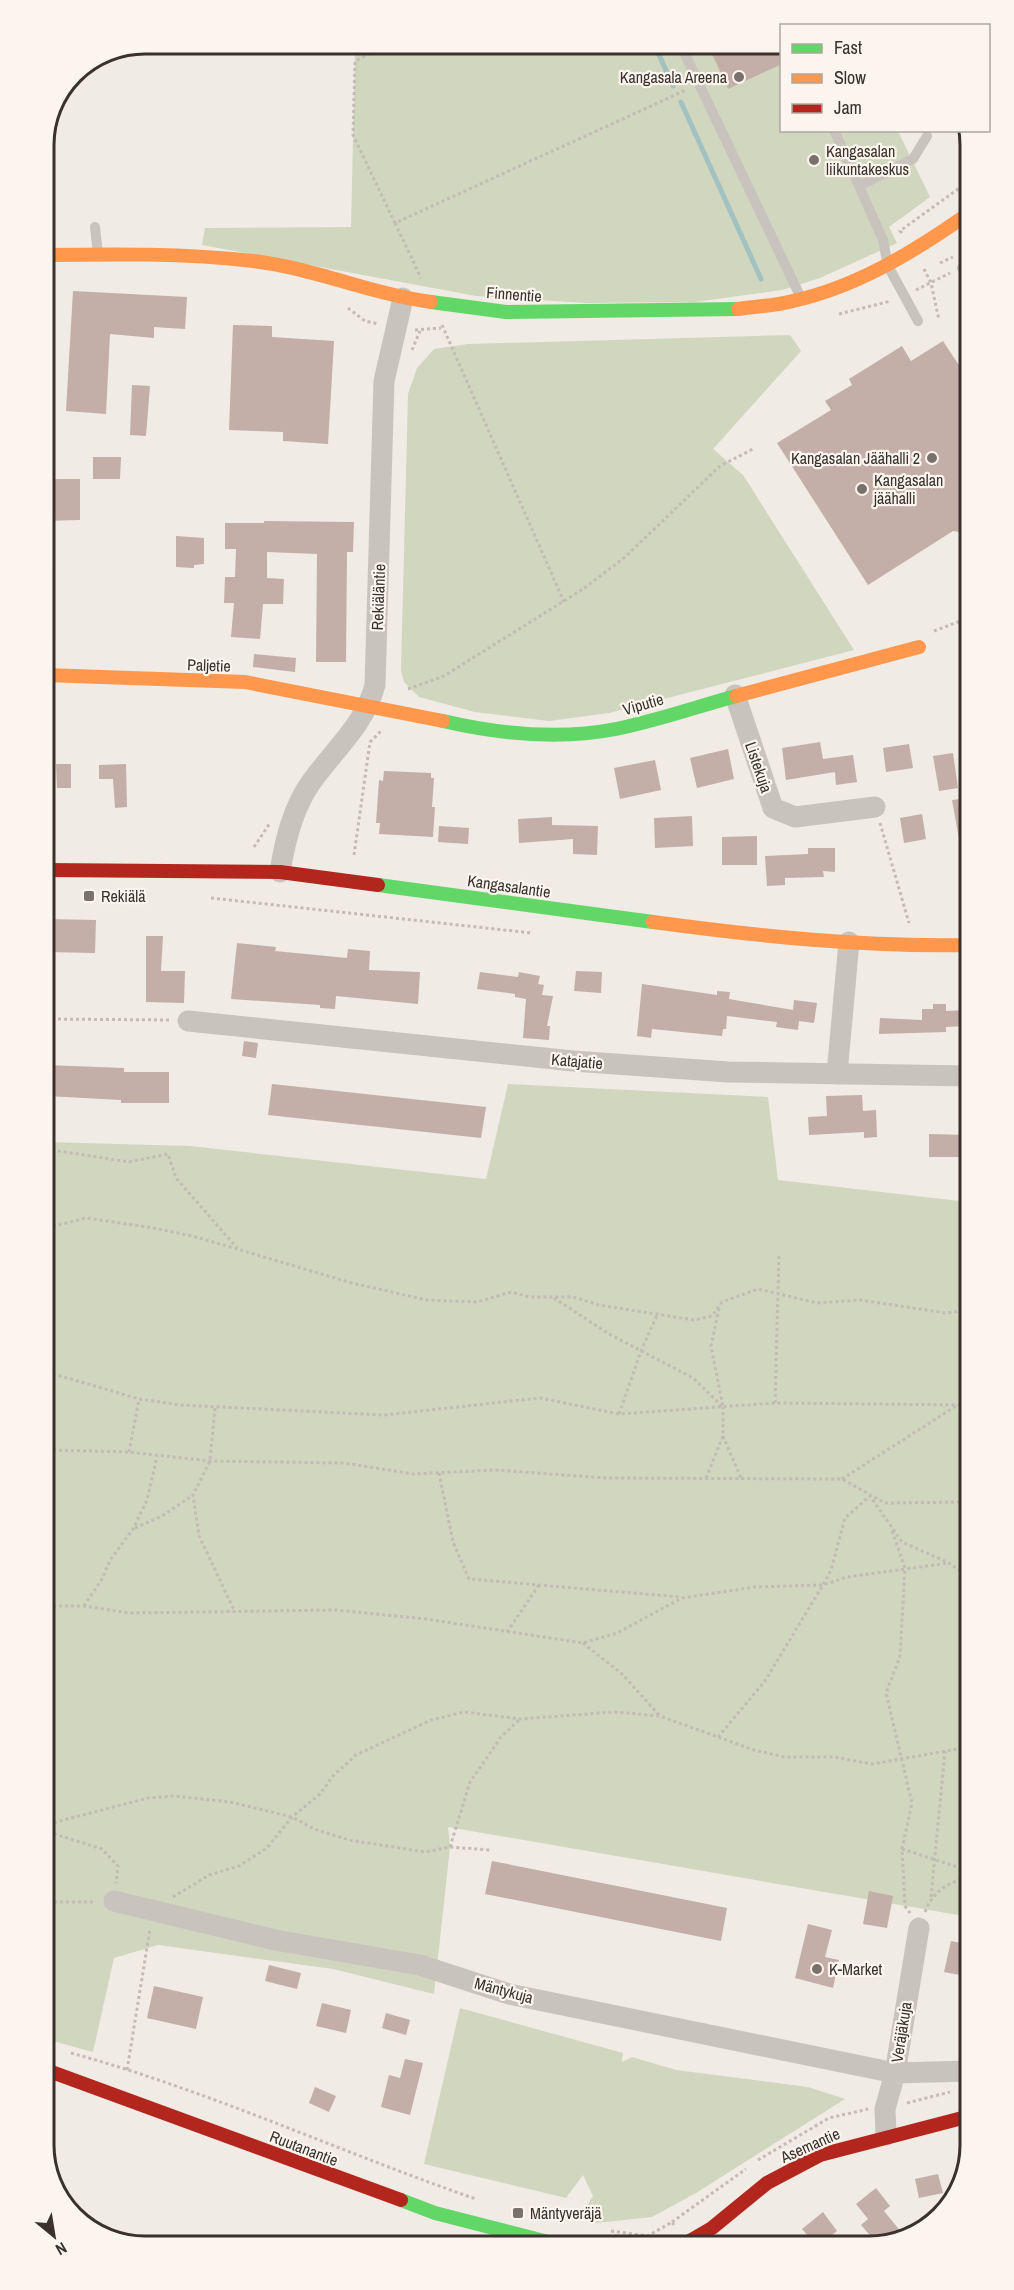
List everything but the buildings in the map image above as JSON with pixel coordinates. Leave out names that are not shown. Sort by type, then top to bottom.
[{"type":"street","name":"Finnentie","points":[[54,255],[98,254],[254,261],[298,270],[403,298],[506,312],[586,314],[719,311],[801,299],[832,290],[888,266],[913,252],[960,219]]},
{"type":"street","name":"Rekiäläntie","points":[[280,872],[285,838],[310,782],[350,734],[370,705],[375,685],[382,407],[394,328],[403,298]]},
{"type":"street","name":"Viputie","points":[[370,705],[482,730],[549,735],[615,729],[919,647]]},
{"type":"street","name":"Paljetie","points":[[54,675],[244,682],[370,705]]},
{"type":"street","name":"Listekuja","points":[[735,696],[773,808],[795,817],[875,807]]},
{"type":"street","name":"Kangasalantie","points":[[54,870],[280,872],[727,932],[916,946],[960,945]]},
{"type":"street","points":[[837,1074],[849,942]]},
{"type":"street","name":"Katajatie","points":[[188,1021],[573,1061],[728,1072],[960,1076]]},
{"type":"street","name":"Mäntykuja","points":[[114,1901],[275,1940],[420,1965],[509,1994],[895,2073],[960,2071]]},
{"type":"street","name":"Veräjäkuja","points":[[886,2135],[885,2109],[895,2073],[919,1928]]},
{"type":"street","name":"Ruutanantie","points":[[54,2073],[435,2213],[525,2236]]},
{"type":"street","name":"Asemantie","points":[[698,2236],[712,2228],[767,2183],[820,2155],[886,2135],[960,2118]]},
{"type":"street","name":"Asemantie","points":[[709,2236],[712,2228]]},
{"type":"lane","points":[[685,54],[801,299]]},
{"type":"lane","points":[[835,132],[884,240],[888,266],[918,321]]},
{"type":"lane","points":[[859,186],[913,159],[927,136]]},
{"type":"lane","points":[[96,227],[98,254]]},
{"type":"path","points":[[369,54],[355,61],[353,135],[432,301],[564,602]]},
{"type":"path","points":[[395,223],[699,84]]},
{"type":"path","points":[[924,270],[955,256]]},
{"type":"path","points":[[903,297],[960,272]]},
{"type":"path","points":[[931,283],[939,320]]},
{"type":"path","points":[[343,304],[365,321],[394,328]]},
{"type":"path","points":[[400,692],[444,676],[564,602],[624,558],[720,466],[753,449]]},
{"type":"path","points":[[932,632],[960,621]]},
{"type":"path","points":[[354,855],[370,742],[388,724],[394,710]]},
{"type":"path","points":[[875,807],[916,946]]},
{"type":"path","points":[[249,850],[256,845],[275,816]]},
{"type":"path","points":[[204,897],[539,934]]},
{"type":"path","points":[[54,1019],[188,1021]]},
{"type":"path","points":[[54,1150],[129,1162],[168,1154],[177,1178],[238,1249]]},
{"type":"path","points":[[54,1226],[86,1218],[154,1228],[238,1249],[352,1283],[427,1300],[477,1302],[511,1292],[529,1297],[573,1297],[599,1305],[694,1320],[712,1316],[722,1302],[758,1289],[818,1303],[861,1300],[946,1313],[960,1311]]},
{"type":"path","points":[[775,1403],[779,1253]]},
{"type":"path","points":[[553,1297],[609,1334],[693,1378],[723,1407]]},
{"type":"path","points":[[706,1478],[723,1436],[723,1407],[711,1346],[720,1306]]},
{"type":"path","points":[[620,1414],[641,1351],[657,1314]]},
{"type":"path","points":[[54,1374],[139,1399],[215,1408],[384,1415],[540,1398],[620,1414],[775,1403],[958,1405]]},
{"type":"path","points":[[129,1452],[139,1399]]},
{"type":"path","points":[[842,1479],[958,1405]]},
{"type":"path","points":[[133,1529],[162,1516],[193,1495],[210,1461],[215,1408]]},
{"type":"path","points":[[723,1436],[741,1478]]},
{"type":"path","points":[[54,1450],[129,1452],[210,1461],[344,1463],[414,1474],[495,1470],[606,1478],[842,1479],[885,1503],[960,1502]]},
{"type":"path","points":[[84,1606],[102,1580],[110,1560],[133,1529],[147,1500],[157,1456]]},
{"type":"path","points":[[439,1473],[453,1542],[469,1579],[682,1598],[755,1587],[823,1585],[847,1577],[949,1563]]},
{"type":"path","points":[[193,1495],[199,1536],[235,1612]]},
{"type":"path","points":[[870,1496],[902,1542],[949,1563],[960,1571]]},
{"type":"path","points":[[718,1737],[765,1681],[831,1570],[845,1518],[870,1496]]},
{"type":"path","points":[[891,1526],[905,1568],[900,1656],[886,1693],[912,1803],[902,1849],[905,1906],[919,1928]]},
{"type":"path","points":[[507,1632],[539,1585]]},
{"type":"path","points":[[54,1606],[84,1606],[129,1613],[336,1610],[426,1619],[583,1643],[617,1633],[682,1598]]},
{"type":"path","points":[[583,1643],[622,1674],[660,1716]]},
{"type":"path","points":[[127,2070],[153,1911],[209,1875],[238,1866],[267,1848],[292,1817],[320,1794],[333,1776],[356,1755],[431,1720],[464,1712],[520,1719],[614,1712],[660,1716],[784,1757],[834,1757],[872,1764],[960,1748]]},
{"type":"path","points":[[450,1847],[470,1782],[501,1737],[520,1719]]},
{"type":"path","points":[[919,1928],[931,1897],[945,1751]]},
{"type":"path","points":[[54,1822],[148,1798],[174,1796],[230,1802],[292,1817],[314,1829],[349,1839],[425,1852],[450,1847],[490,1850]]},
{"type":"path","points":[[54,1834],[102,1849],[118,1866],[114,1901],[54,1902]]},
{"type":"path","points":[[902,1849],[960,1869]]},
{"type":"path","points":[[931,1897],[944,1885],[960,1878]]},
{"type":"path","points":[[70,2053],[195,2090],[395,2171],[484,2201]]},
{"type":"path","points":[[540,2216],[572,2220]]},
{"type":"path","points":[[608,2230],[648,2236],[672,2222],[683,2236]]},
{"type":"green space","points":[[355,54],[780,54],[780,132],[898,132],[930,197],[889,227],[897,243],[820,278],[782,290],[695,302],[586,303],[476,296],[202,245],[205,228],[351,227]]},
{"type":"green space","points":[[790,335],[801,351],[713,449],[743,475],[854,650],[609,713],[549,721],[475,712],[419,697],[404,682],[401,670],[408,394],[417,368],[434,349],[468,344]]},
{"type":"green space","points":[[508,1084],[768,1097],[778,1180],[960,1201],[960,1915],[448,1827],[450,1847],[434,1994],[333,1969],[158,1945],[114,1958],[93,2052],[54,2041],[54,1142],[190,1146],[486,1179]]},
{"type":"green space","points":[[460,2008],[623,2053],[622,2062],[632,2057],[676,2070],[808,2087],[845,2099],[696,2193],[652,2217],[596,2223],[582,2213],[593,2196],[583,2175],[566,2198],[424,2164]]},
{"type":"waterway","points":[[659,54],[673,86]]},
{"type":"waterway","points":[[681,102],[761,279]]},
{"type":"traffic: fast","points":[[431,302],[506,312],[738,309]]},
{"type":"traffic: fast","points":[[443,721],[507,732],[573,734],[631,726],[736,696]]},
{"type":"traffic: fast","points":[[378,885],[653,922]]},
{"type":"traffic: fast","points":[[401,2200],[435,2213],[525,2236]]},
{"type":"traffic: slow","points":[[738,309],[786,303],[839,287],[883,267],[960,219]]},
{"type":"traffic: slow","points":[[54,255],[175,255],[253,261],[298,269],[386,293],[431,302]]},
{"type":"traffic: slow","points":[[736,696],[919,647]]},
{"type":"traffic: slow","points":[[54,675],[245,682],[443,721]]},
{"type":"traffic: slow","points":[[653,922],[810,939],[888,944],[960,945]]},
{"type":"traffic: jam","points":[[54,870],[280,872],[378,885]]},
{"type":"traffic: jam","points":[[54,2073],[401,2200]]},
{"type":"traffic: jam","points":[[698,2236],[712,2228],[767,2183],[820,2155],[960,2119]]},
{"type":"place","name":"Kangasala Areena","points":[[739,77]]},
{"type":"place","name":"Kangasalan liikuntakeskus","points":[[814,160]]},
{"type":"place","name":"Kangasalan Jäähalli 2","points":[[932,458]]},
{"type":"place","name":"Kangasalan jäähalli","points":[[862,489]]},
{"type":"place","name":"Rekiälä","points":[[89,896]]},
{"type":"place","name":"K-Market","points":[[817,1969]]},
{"type":"place","name":"Mäntyveräjä","points":[[518,2213]]}]
